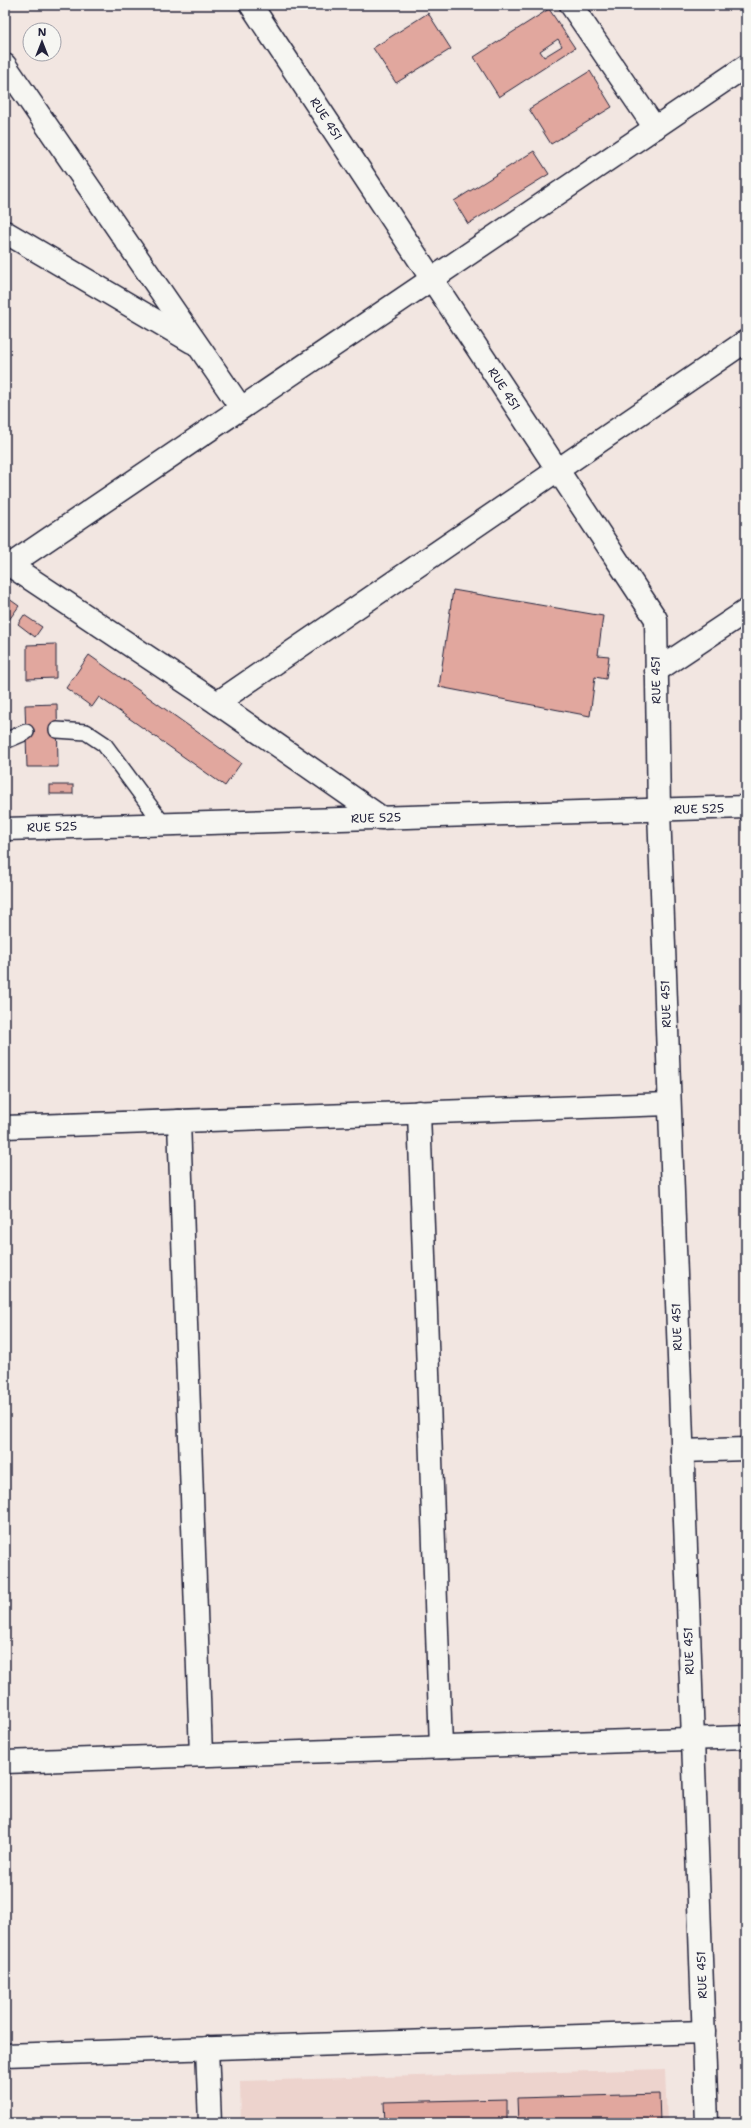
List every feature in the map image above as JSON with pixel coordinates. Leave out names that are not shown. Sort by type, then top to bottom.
[{"type":"street","name":"RUE 451","points":[[251,5],[656,619],[659,810],[707,2123]]},
{"type":"street","points":[[571,5],[655,128]]},
{"type":"street","points":[[5,65],[241,408]]},
{"type":"street","points":[[382,818],[217,703],[8,564],[746,66]]},
{"type":"street","points":[[5,232],[197,345]]},
{"type":"street","points":[[217,703],[746,341]]},
{"type":"street","points":[[656,671],[746,611]]},
{"type":"street","name":"RUE 525","points":[[5,829],[746,807]]},
{"type":"street","points":[[5,1126],[669,1104]]},
{"type":"street","points":[[419,1112],[440,1747]]},
{"type":"street","points":[[179,1121],[201,1755]]},
{"type":"street","points":[[682,1451],[746,1449]]},
{"type":"street","points":[[5,1762],[746,1737]]},
{"type":"street","points":[[5,2055],[704,2032]]},
{"type":"street","points":[[207,2048],[210,2123]]},
{"type":"lane","points":[[57,730],[86,732],[104,744],[163,824]]},
{"type":"lane","points":[[5,741],[26,732]]},
{"type":"shaded area","points":[[665,2069],[667,2123],[241,2123],[240,2081]]},
{"type":"building","points":[[549,9],[575,48],[499,97],[474,57]],"holes":[[[558,39],[562,46],[544,57],[540,51]]]},
{"type":"building","points":[[428,13],[451,49],[396,83],[373,48]]},
{"type":"building","points":[[590,71],[612,107],[551,144],[529,109]]},
{"type":"building","points":[[534,151],[549,174],[468,224],[454,201]]},
{"type":"building","points":[[453,590],[603,616],[598,655],[609,656],[606,679],[595,677],[590,716],[439,687]]},
{"type":"building","points":[[5,596],[19,606],[6,624],[5,623]]},
{"type":"building","points":[[24,615],[42,627],[35,637],[18,624]]},
{"type":"building","points":[[56,644],[56,678],[27,679],[27,645]]},
{"type":"building","points":[[89,655],[241,763],[225,786],[99,697],[92,707],[66,688]]},
{"type":"building","points":[[57,704],[58,767],[27,767],[25,705]]},
{"type":"building","points":[[50,785],[73,785],[73,794],[50,794]]},
{"type":"building","points":[[659,2094],[660,2123],[518,2123],[517,2098]]},
{"type":"building","points":[[507,2099],[507,2123],[385,2123],[384,2102]]}]
